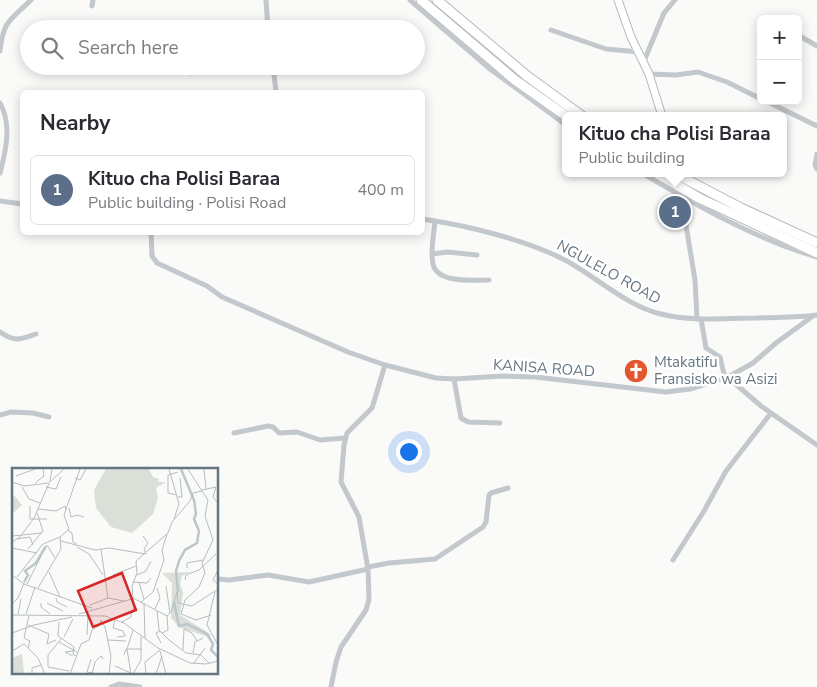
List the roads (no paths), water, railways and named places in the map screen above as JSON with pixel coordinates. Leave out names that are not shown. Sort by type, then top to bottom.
[{"type":"highway","points":[[421,0],[515,80],[562,113]]},
{"type":"highway","points":[[437,0],[527,76],[576,112]]},
{"type":"highway","points":[[661,177],[684,194],[817,254]]},
{"type":"highway","points":[[684,177],[768,221],[817,242]]},
{"type":"street","points":[[0,51],[2,34],[7,23],[32,0]]},
{"type":"street","points":[[266,0],[267,20]]},
{"type":"street","points":[[410,0],[490,69],[562,122]]},
{"type":"street","points":[[618,0],[631,37],[649,74],[661,112]]},
{"type":"street","points":[[644,61],[664,13],[675,0]]},
{"type":"street","points":[[551,30],[606,49],[639,52]]},
{"type":"street","points":[[802,37],[817,46]]},
{"type":"street","points":[[649,74],[676,75],[698,72],[727,82],[757,97]]},
{"type":"street","points":[[274,75],[276,90]]},
{"type":"street","points":[[0,103],[7,123],[7,136],[0,173]]},
{"type":"street","points":[[774,105],[817,126]]},
{"type":"street","points":[[817,154],[815,165],[817,168]]},
{"type":"street","points":[[650,177],[766,239],[817,257]]},
{"type":"street","points":[[684,194],[685,219],[699,319],[706,348],[720,357],[722,372],[771,413],[817,445]]},
{"type":"street","points":[[0,201],[20,204]]},
{"type":"street","name":"NGULELO ROAD","points":[[425,219],[505,238],[546,252],[566,261],[606,287],[660,314],[699,319],[815,316]]},
{"type":"street","points":[[435,221],[432,254],[433,266],[439,273],[460,280],[490,280]]},
{"type":"street","name":"KANISA ROAD","points":[[151,235],[152,256],[159,264],[207,286],[226,299],[348,352],[385,365],[436,378],[535,377],[666,392],[690,389],[728,377],[753,363],[776,343],[815,316]]},
{"type":"street","points":[[432,254],[447,252],[477,255]]},
{"type":"street","points":[[0,332],[20,340],[36,334]]},
{"type":"street","points":[[331,687],[341,647],[368,605],[368,568],[358,513],[342,482],[345,438],[347,433],[372,408],[385,365]]},
{"type":"street","points":[[454,379],[461,418],[468,422],[500,423]]},
{"type":"street","points":[[0,415],[11,412],[49,417]]},
{"type":"street","points":[[673,560],[704,511],[726,471],[771,413]]},
{"type":"street","points":[[234,433],[268,426],[273,427],[279,433],[297,432],[320,440],[345,438]]},
{"type":"street","points":[[219,579],[229,580],[268,575],[310,582],[389,563],[435,559],[483,527],[486,522],[489,495],[508,488]]},
{"type":"street","points":[[111,687],[119,684],[140,687]]},
{"type":"place","name":"Kituo cha Polisi Baraa","points":[[675,212]]},
{"type":"place","name":"Mtakatifu Fransisko wa Asizi","points":[[636,371]]}]
